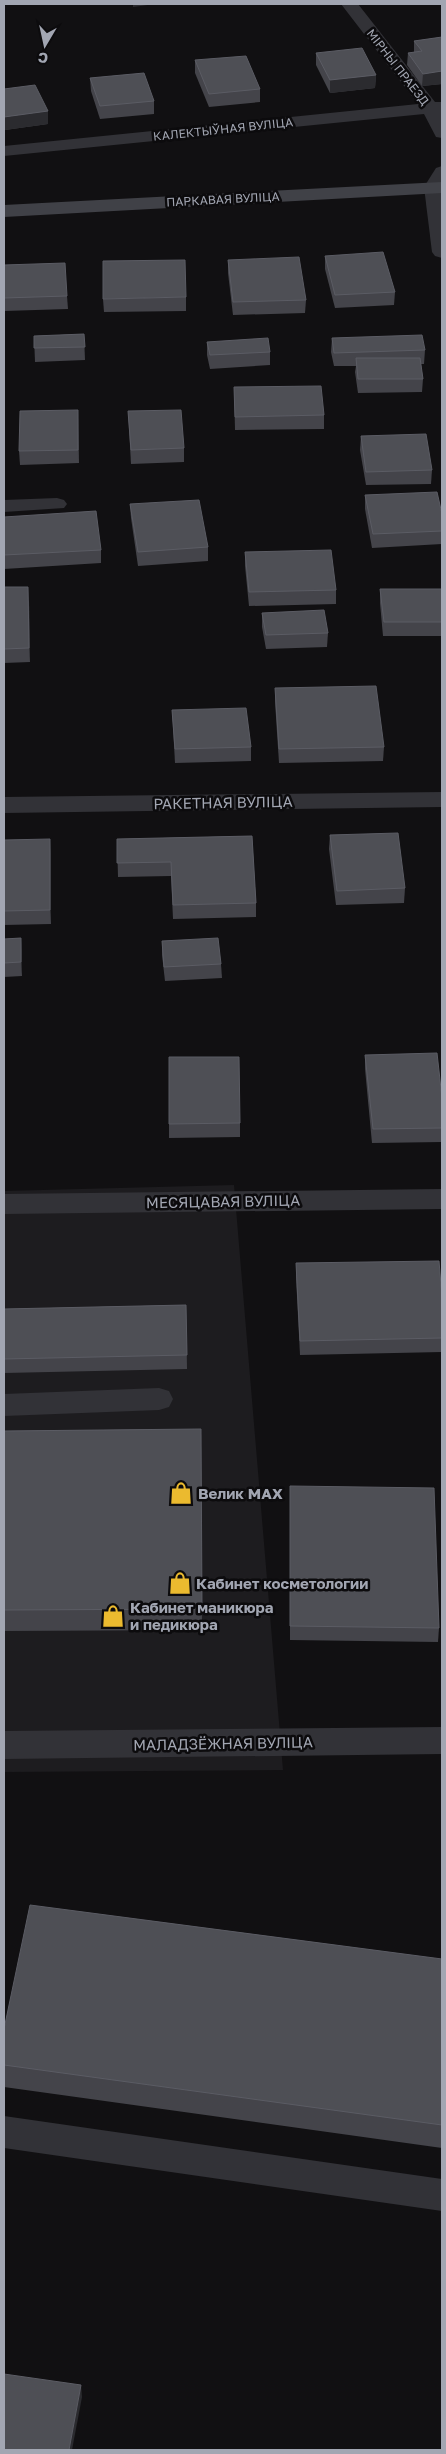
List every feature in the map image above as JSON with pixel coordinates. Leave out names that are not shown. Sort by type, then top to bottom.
[{"type":"street","name":"МІРНЫ ПРАЕЗД","points":[[349,4],[436,108],[442,133]]},
{"type":"street","name":"КАЛЕКТЫЎНАЯ ВУЛІЦА","points":[[4,151],[436,108]]},
{"type":"street","name":"ПАРКАВАЯ ВУЛІЦА","points":[[4,211],[439,182]]},
{"type":"street","points":[[439,182],[436,221],[442,252]]},
{"type":"street","name":"РАКЕТНАЯ ВУЛІЦА","points":[[4,804],[442,799]]},
{"type":"street","name":"МЕСЯЦАВАЯ ВУЛІЦА","points":[[4,1204],[442,1199]]},
{"type":"street","name":"МАЛАДЗЁЖНАЯ ВУЛІЦА","points":[[4,1745],[442,1740]]},
{"type":"lane","points":[[4,506],[57,504]]},
{"type":"lane","points":[[4,1405],[159,1399]]},
{"type":"lane","points":[[4,2132],[442,2194]]},
{"type":"shaded area","points":[[234,1185],[283,1770],[4,1772],[4,1191]]},
{"type":"building","points":[[442,37],[442,71],[423,74],[408,53],[422,51],[414,41]]},
{"type":"building","points":[[362,48],[376,75],[330,80],[316,53]]},
{"type":"building","points":[[246,56],[260,89],[209,94],[195,60]]},
{"type":"building","points":[[144,73],[154,101],[100,106],[90,78]]},
{"type":"building","points":[[35,85],[48,111],[4,117],[4,89]]},
{"type":"building","points":[[383,252],[395,292],[335,295],[325,256]]},
{"type":"building","points":[[299,257],[306,300],[233,302],[228,260]]},
{"type":"building","points":[[185,260],[186,297],[103,299],[103,261]]},
{"type":"building","points":[[65,263],[67,296],[4,298],[4,265]]},
{"type":"building","points":[[84,334],[85,347],[34,348],[34,336]]},
{"type":"building","points":[[422,335],[425,350],[334,353],[332,338]]},
{"type":"building","points":[[268,338],[270,352],[210,355],[207,342]]},
{"type":"building","points":[[356,358],[420,358],[423,379],[358,379]]},
{"type":"building","points":[[321,386],[324,415],[235,417],[234,387]]},
{"type":"building","points":[[78,410],[78,450],[19,451],[20,411]]},
{"type":"building","points":[[181,410],[184,448],[131,450],[128,411]]},
{"type":"building","points":[[426,434],[432,470],[366,472],[361,436]]},
{"type":"building","points":[[437,492],[442,514],[442,531],[373,534],[365,495]]},
{"type":"building","points":[[199,500],[208,547],[138,552],[130,504]]},
{"type":"building","points":[[96,511],[101,550],[4,555],[4,517]]},
{"type":"building","points":[[331,550],[336,590],[249,592],[245,552]]},
{"type":"building","points":[[4,587],[28,587],[29,648],[4,649]]},
{"type":"building","points":[[380,589],[442,589],[442,622],[384,622]]},
{"type":"building","points":[[324,610],[328,633],[266,635],[262,613]]},
{"type":"building","points":[[376,686],[384,747],[279,749],[275,688]]},
{"type":"building","points":[[246,708],[251,747],[175,749],[172,710]]},
{"type":"building","points":[[398,833],[405,888],[337,891],[330,835]]},
{"type":"building","points":[[252,836],[256,903],[173,905],[171,862],[117,863],[117,839]]},
{"type":"building","points":[[50,839],[50,910],[4,911],[4,840]]},
{"type":"building","points":[[21,938],[21,962],[4,963],[4,939]]},
{"type":"building","points":[[218,938],[221,964],[164,967],[162,941]]},
{"type":"building","points":[[437,1053],[442,1098],[442,1128],[373,1129],[365,1055]]},
{"type":"building","points":[[169,1057],[239,1057],[240,1123],[169,1124]]},
{"type":"building","points":[[439,1261],[442,1297],[442,1338],[300,1341],[296,1263]]},
{"type":"building","points":[[186,1305],[187,1355],[4,1359],[4,1309]]},
{"type":"building","points":[[201,1429],[202,1609],[4,1610],[4,1431]]},
{"type":"building","points":[[290,1486],[434,1488],[439,1628],[290,1626]]},
{"type":"building","points":[[30,1905],[442,1959],[442,2125],[4,2065],[4,2029]]},
{"type":"building","points":[[4,2374],[81,2385],[69,2450],[4,2450]]},
{"type":"place","name":"Велик МАХ","points":[[181,1493]]},
{"type":"place","name":"Кабинет косметологии","points":[[180,1583]]},
{"type":"place","name":"Кабинет маникюра и педикюра","points":[[113,1616]]}]
